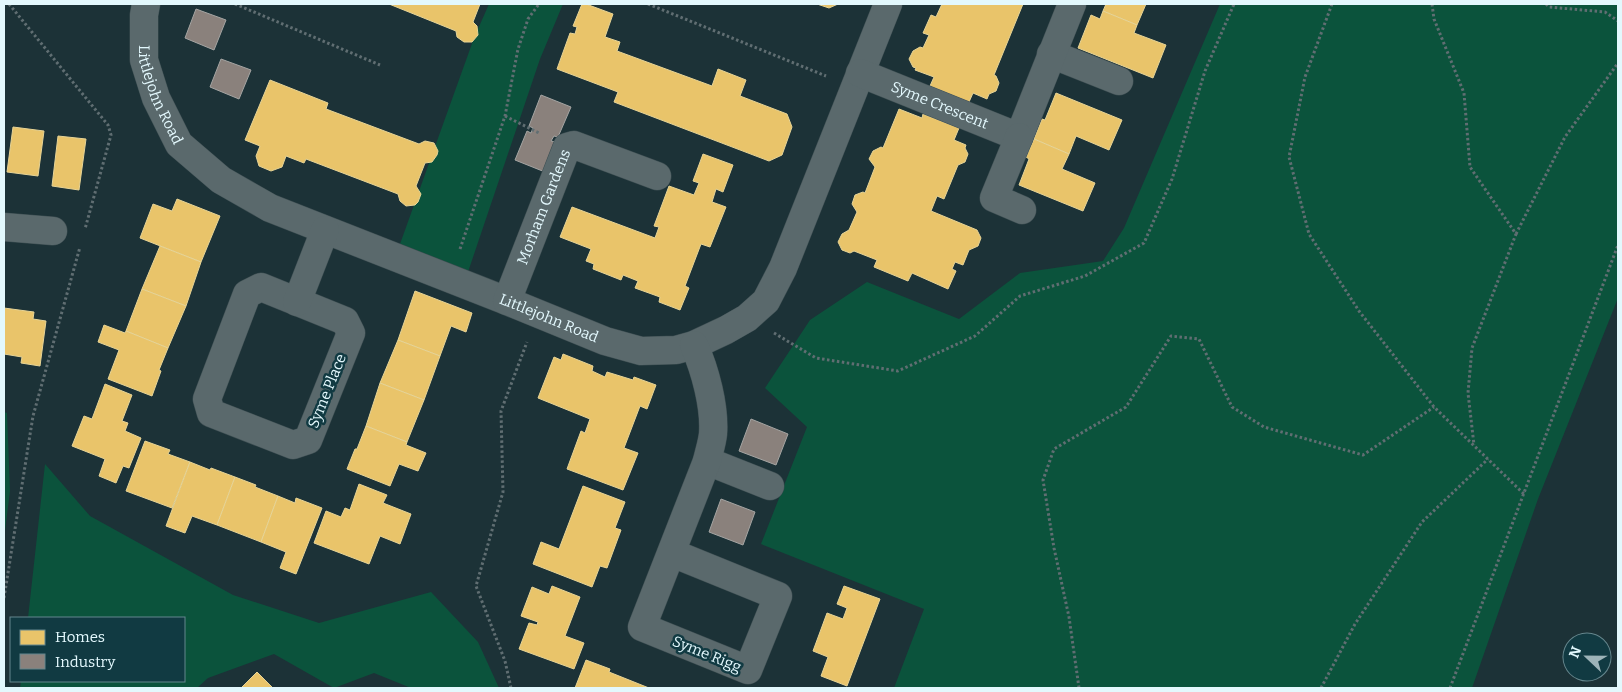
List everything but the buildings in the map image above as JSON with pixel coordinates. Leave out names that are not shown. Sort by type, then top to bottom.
[{"type":"street","name":"Littlejohn Road","points":[[146,4],[144,15],[144,60],[156,98],[179,144],[221,180],[270,208],[605,341],[641,351],[676,350],[694,345],[747,318],[766,301],[783,268],[888,4]]},
{"type":"street","points":[[1022,210],[994,198],[1072,4]]},
{"type":"street","points":[[1052,54],[1119,81]]},
{"type":"street","name":"Syme Crescent","points":[[857,81],[1019,137]]},
{"type":"street","name":"Morham Gardens","points":[[507,301],[567,147],[574,145],[656,176]]},
{"type":"street","points":[[4,227],[53,231]]},
{"type":"street","points":[[297,302],[325,230]]},
{"type":"street","name":"Syme Place","points":[[261,287],[297,302],[345,321],[350,332],[308,440],[293,445],[211,413],[207,399],[247,294],[261,287]]},
{"type":"street","name":"Syme Rigg","points":[[672,553],[778,596],[748,670],[642,628],[708,461],[713,433],[711,402],[704,368],[694,345]]},
{"type":"street","points":[[708,461],[770,486]]},
{"type":"path","points":[[4,598],[33,416],[111,135],[108,125],[10,4]]},
{"type":"path","points":[[235,4],[380,65]]},
{"type":"path","points":[[450,278],[505,116],[518,49],[528,19],[539,4]]},
{"type":"path","points":[[648,4],[857,81]]},
{"type":"path","points":[[747,318],[816,358],[898,372],[975,336],[1020,296],[1085,276],[1144,244],[1172,179],[1205,71],[1234,4]]},
{"type":"path","points":[[1332,4],[1305,77],[1289,157],[1309,234],[1359,311],[1434,407],[1524,494]]},
{"type":"path","points":[[1432,4],[1434,19],[1464,93],[1470,167],[1516,234]]},
{"type":"path","points":[[1546,4],[1549,7],[1605,12],[1618,21]]},
{"type":"path","points":[[1474,445],[1468,393],[1472,348],[1516,234],[1565,137],[1618,63]]},
{"type":"path","points":[[505,116],[567,147]]},
{"type":"path","points":[[1450,688],[1618,244]]},
{"type":"path","points":[[511,688],[505,661],[476,586],[503,492],[501,411],[538,314]]},
{"type":"path","points":[[1079,688],[1069,617],[1054,548],[1043,480],[1054,450],[1126,407],[1170,336],[1199,339],[1232,407],[1264,427],[1363,454],[1434,407]]},
{"type":"path","points":[[1321,688],[1355,624],[1422,522],[1488,459]]},
{"type":"green space","points":[[489,4],[563,4],[540,59],[468,272],[400,244],[474,38]]},
{"type":"green space","points":[[1220,4],[1618,4],[1618,298],[1538,499],[1472,688],[894,688],[924,609],[761,544],[807,427],[765,388],[810,320],[867,282],[959,319],[1020,273],[1103,261],[1124,228]]},
{"type":"green space","points":[[4,412],[7,413],[10,491],[4,539]]},
{"type":"green space","points":[[45,464],[90,516],[233,595],[319,623],[431,592],[478,642],[499,688],[411,688],[374,673],[334,688],[274,654],[208,678],[197,688],[20,688],[21,682],[185,682],[185,617],[28,617]]}]
